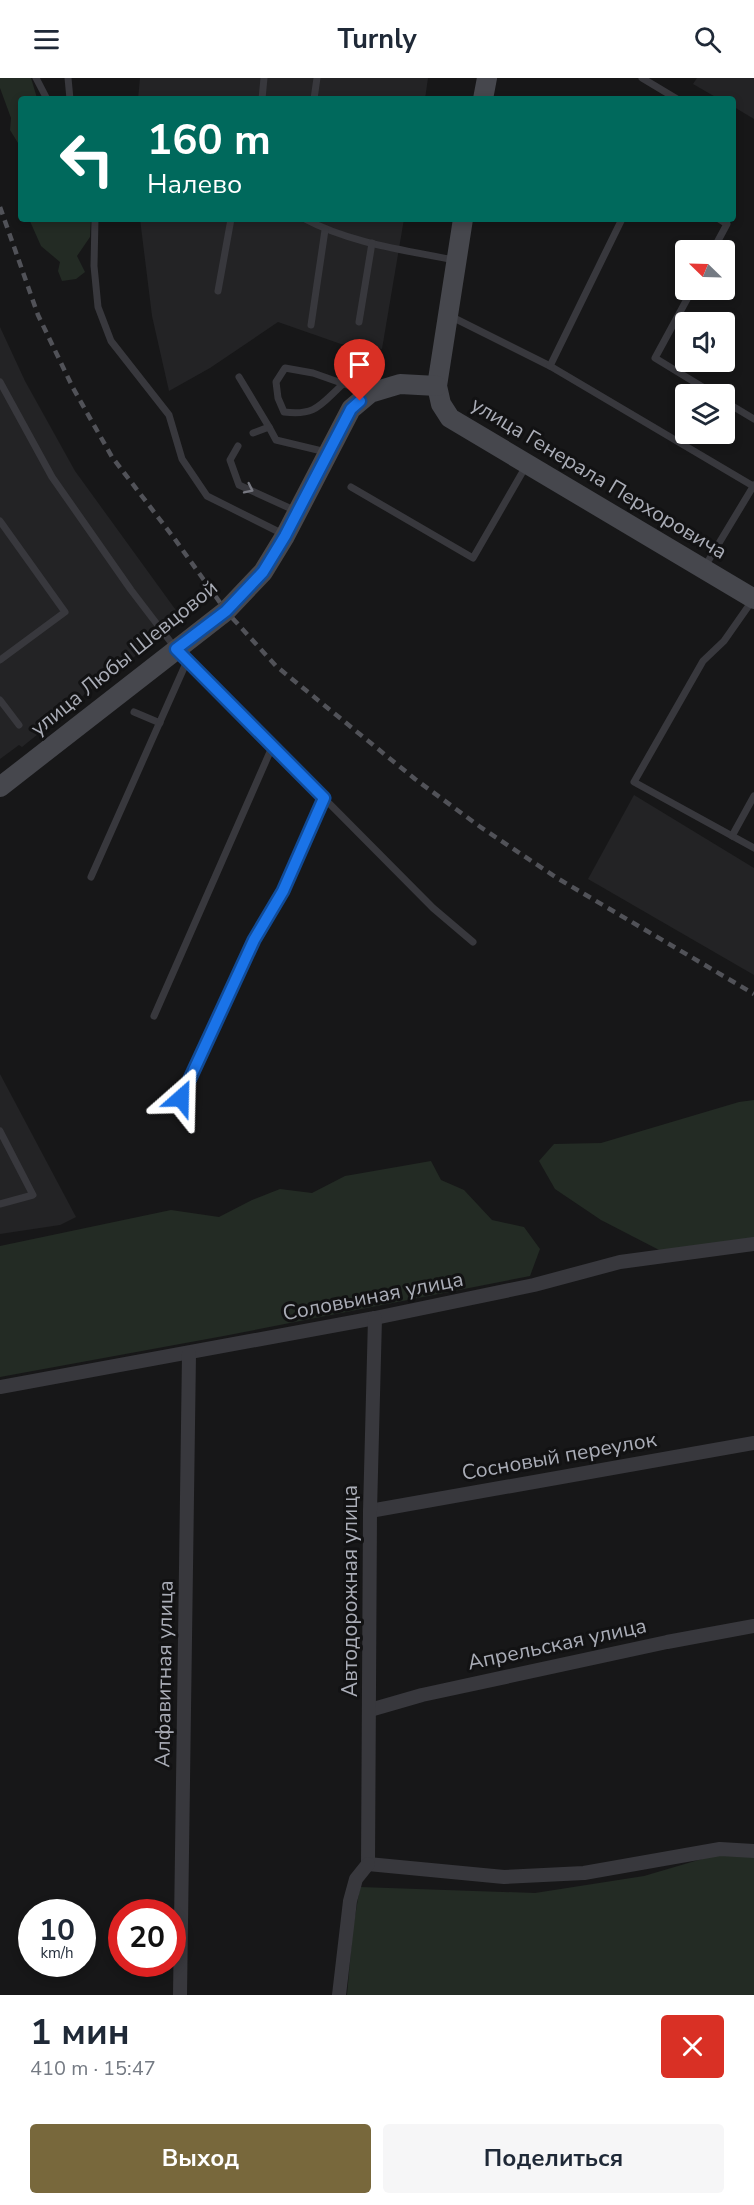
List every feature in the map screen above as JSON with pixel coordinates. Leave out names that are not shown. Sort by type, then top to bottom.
[{"type":"street","points":[[484,96],[487,78]]},
{"type":"street","points":[[437,386],[463,222]]},
{"type":"street","name":"улица Любы Шевцовой","points":[[0,787],[182,655],[263,572],[285,536],[351,409],[370,393],[400,384],[437,386]]},
{"type":"street","name":"улица Генерала Перхоровича","points":[[437,386],[441,404],[450,418],[754,599]]},
{"type":"street","name":"Соловьиная улица","points":[[0,1387],[375,1318],[534,1285],[620,1262],[754,1244]]},
{"type":"street","name":"Автодорожная улица","points":[[368,1864],[370,1511],[375,1318]]},
{"type":"street","name":"Алфавитная улица","points":[[180,1995],[189,1354]]},
{"type":"street","name":"Сосновый переулок","points":[[370,1511],[754,1443]]},
{"type":"street","name":"Апрельская улица","points":[[370,1710],[445,1690],[667,1642],[754,1626]]},
{"type":"street","points":[[339,1995],[350,1901],[356,1879],[368,1864],[504,1877],[584,1873],[720,1850],[754,1851]]},
{"type":"lane","points":[[36,78],[45,96]]},
{"type":"lane","points":[[68,78],[70,96]]},
{"type":"lane","points":[[262,96],[264,78]]},
{"type":"lane","points":[[314,96],[317,78]]},
{"type":"lane","points":[[642,78],[672,96]]},
{"type":"lane","points":[[95,222],[94,266],[98,307],[111,341],[169,415],[182,459],[207,496],[285,536]]},
{"type":"lane","points":[[218,291],[230,222]]},
{"type":"lane","points":[[311,222],[326,230],[372,243],[457,260]]},
{"type":"lane","points":[[550,366],[621,222]]},
{"type":"lane","points":[[718,240],[727,224],[723,222]]},
{"type":"lane","points":[[311,326],[326,230]]},
{"type":"lane","points":[[359,322],[372,243]]},
{"type":"lane","points":[[687,300],[655,358],[698,384]]},
{"type":"lane","points":[[448,315],[550,366],[754,486],[704,568]]},
{"type":"lane","points":[[342,385],[315,411],[299,414],[284,412],[278,398],[276,382],[285,368],[313,373],[370,393]]},
{"type":"lane","points":[[239,377],[276,440],[328,453]]},
{"type":"lane","points":[[0,382],[52,477],[131,590],[182,655],[433,908],[473,942]]},
{"type":"lane","points":[[735,407],[754,418]]},
{"type":"lane","points":[[253,433],[269,427]]},
{"type":"lane","points":[[238,446],[230,460],[239,484],[296,511]]},
{"type":"lane","points":[[351,487],[473,558],[527,464]]},
{"type":"lane","points":[[0,521],[65,612],[0,660]]},
{"type":"lane","points":[[754,599],[724,641],[703,661],[634,782],[754,848]]},
{"type":"lane","points":[[91,877],[160,723],[182,655]]},
{"type":"lane","points":[[0,700],[19,725]]},
{"type":"lane","points":[[134,712],[160,723]]},
{"type":"lane","points":[[154,1016],[273,746]]},
{"type":"lane","points":[[732,836],[754,796]]},
{"type":"lane","points":[[181,1098],[254,940],[283,891],[324,798]]},
{"type":"lane","points":[[0,1131],[33,1195],[0,1204]]},
{"type":"shaded area","points":[[0,78],[31,78],[36,96],[18,96],[18,143],[10,130],[11,118],[0,88]]},
{"type":"shaded area","points":[[140,78],[428,78],[425,96],[138,96]]},
{"type":"shaded area","points":[[697,78],[754,78],[754,119],[736,108],[736,96],[714,96],[693,84]]},
{"type":"shaded area","points":[[30,222],[91,222],[90,237],[77,256],[85,272],[76,279],[62,281],[58,271],[60,262],[41,246]]},
{"type":"shaded area","points":[[140,222],[403,222],[382,349],[341,344],[278,322],[210,368],[169,391],[152,316]]},
{"type":"shaded area","points":[[0,327],[25,381],[75,471],[183,620],[36,731],[38,734],[22,747],[19,745],[0,759]]},
{"type":"shaded area","points":[[634,795],[754,868],[754,975],[588,879]]},
{"type":"shaded area","points":[[0,1074],[76,1217],[60,1225],[0,1234]]},
{"type":"shaded area","points":[[754,1100],[754,1238],[663,1252],[601,1220],[555,1189],[539,1161],[554,1144],[601,1143],[739,1102]]},
{"type":"shaded area","points":[[431,1161],[441,1180],[464,1190],[492,1220],[524,1227],[540,1249],[530,1276],[0,1377],[0,1246],[171,1210],[219,1217],[280,1189],[312,1193],[345,1176]]},
{"type":"shaded area","points":[[754,1855],[754,1995],[347,1995],[353,1928],[360,1887],[535,1893],[644,1876],[712,1856]]},
{"type":"railway","points":[[0,207],[38,315],[73,388],[112,457],[226,611],[276,666],[415,779],[479,826],[557,878],[754,994]]},
{"type":"route","points":[[181,1098],[254,940],[283,891],[324,798],[176,649],[226,611],[263,572],[285,536],[351,409],[360,401]]}]
